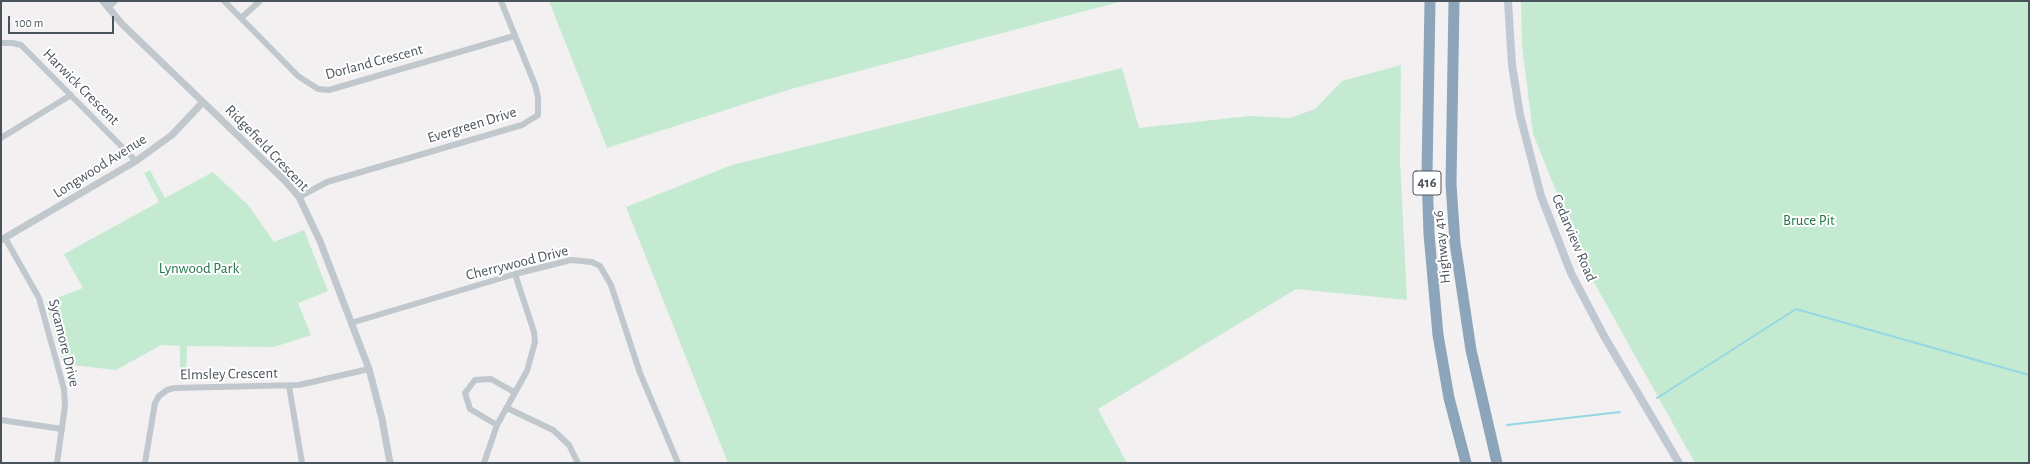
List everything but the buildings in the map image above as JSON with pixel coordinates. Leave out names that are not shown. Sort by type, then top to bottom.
[{"type":"highway","name":"Highway 416","points":[[1430,1],[1427,174],[1429,234],[1438,335],[1449,398],[1466,463]]},
{"type":"highway","name":"Highway 416","points":[[1454,1],[1451,184],[1455,243],[1471,350],[1497,463]]},
{"type":"main road","name":"Cedarview Road","points":[[1508,1],[1512,64],[1520,115],[1541,196],[1571,273],[1604,336],[1679,463]]},
{"type":"street","name":"Ridgefield Crescent","points":[[103,1],[122,24],[285,181],[299,197],[318,237],[369,369],[382,419],[390,463]]},
{"type":"street","points":[[108,8],[115,1]]},
{"type":"street","name":"Dorland Crescent","points":[[224,1],[298,76],[318,89],[329,90],[514,36]]},
{"type":"street","points":[[241,18],[260,1]]},
{"type":"street","name":"Evergreen Drive","points":[[299,197],[327,182],[522,126],[538,115],[538,97],[535,85],[501,1]]},
{"type":"street","name":"Harwick Crescent","points":[[1,43],[21,45],[72,95],[136,162]]},
{"type":"street","points":[[1,138],[72,95]]},
{"type":"street","name":"Longwood Avenue","points":[[3,239],[136,162],[172,135],[203,102]]},
{"type":"street","name":"Sycamore Drive","points":[[3,239],[39,298],[64,389],[62,429],[56,463]]},
{"type":"street","name":"Cherrywood Drive","points":[[351,323],[515,274],[570,260],[592,262],[600,266],[611,284],[640,373],[678,463]]},
{"type":"street","points":[[484,463],[497,425],[527,371],[535,342],[534,332],[515,274]]},
{"type":"street","name":"Elmsley Crescent","points":[[145,463],[155,403],[159,396],[167,390],[174,388],[289,386],[369,369]]},
{"type":"street","points":[[497,425],[470,409],[465,393],[475,380],[491,379],[514,392]]},
{"type":"street","points":[[289,386],[302,463]]},
{"type":"street","points":[[506,408],[553,430],[569,445],[578,463]]},
{"type":"street","points":[[1,420],[62,429]]},
{"type":"green space","points":[[549,1],[1123,1],[791,89],[607,148]]},
{"type":"green space","name":"Bruce Pit","points":[[1521,1],[2029,1],[2029,463],[1695,463],[1591,277],[1533,134],[1522,46]]},
{"type":"green space","points":[[1401,65],[1400,161],[1407,300],[1296,289],[1098,409],[1127,463],[728,463],[626,207],[732,165],[1122,68],[1139,128],[1250,116],[1290,118],[1315,109],[1342,81]]},
{"type":"green space","name":"Lynwood Park","points":[[150,170],[165,198],[213,172],[249,206],[274,242],[304,230],[328,291],[298,303],[311,335],[274,347],[187,346],[186,378],[180,378],[180,346],[161,345],[116,370],[63,364],[46,302],[83,288],[64,254],[159,202],[144,173]]},
{"type":"waterway","points":[[1657,398],[1796,309],[2029,375]]},
{"type":"waterway","points":[[1507,425],[1620,412]]}]
